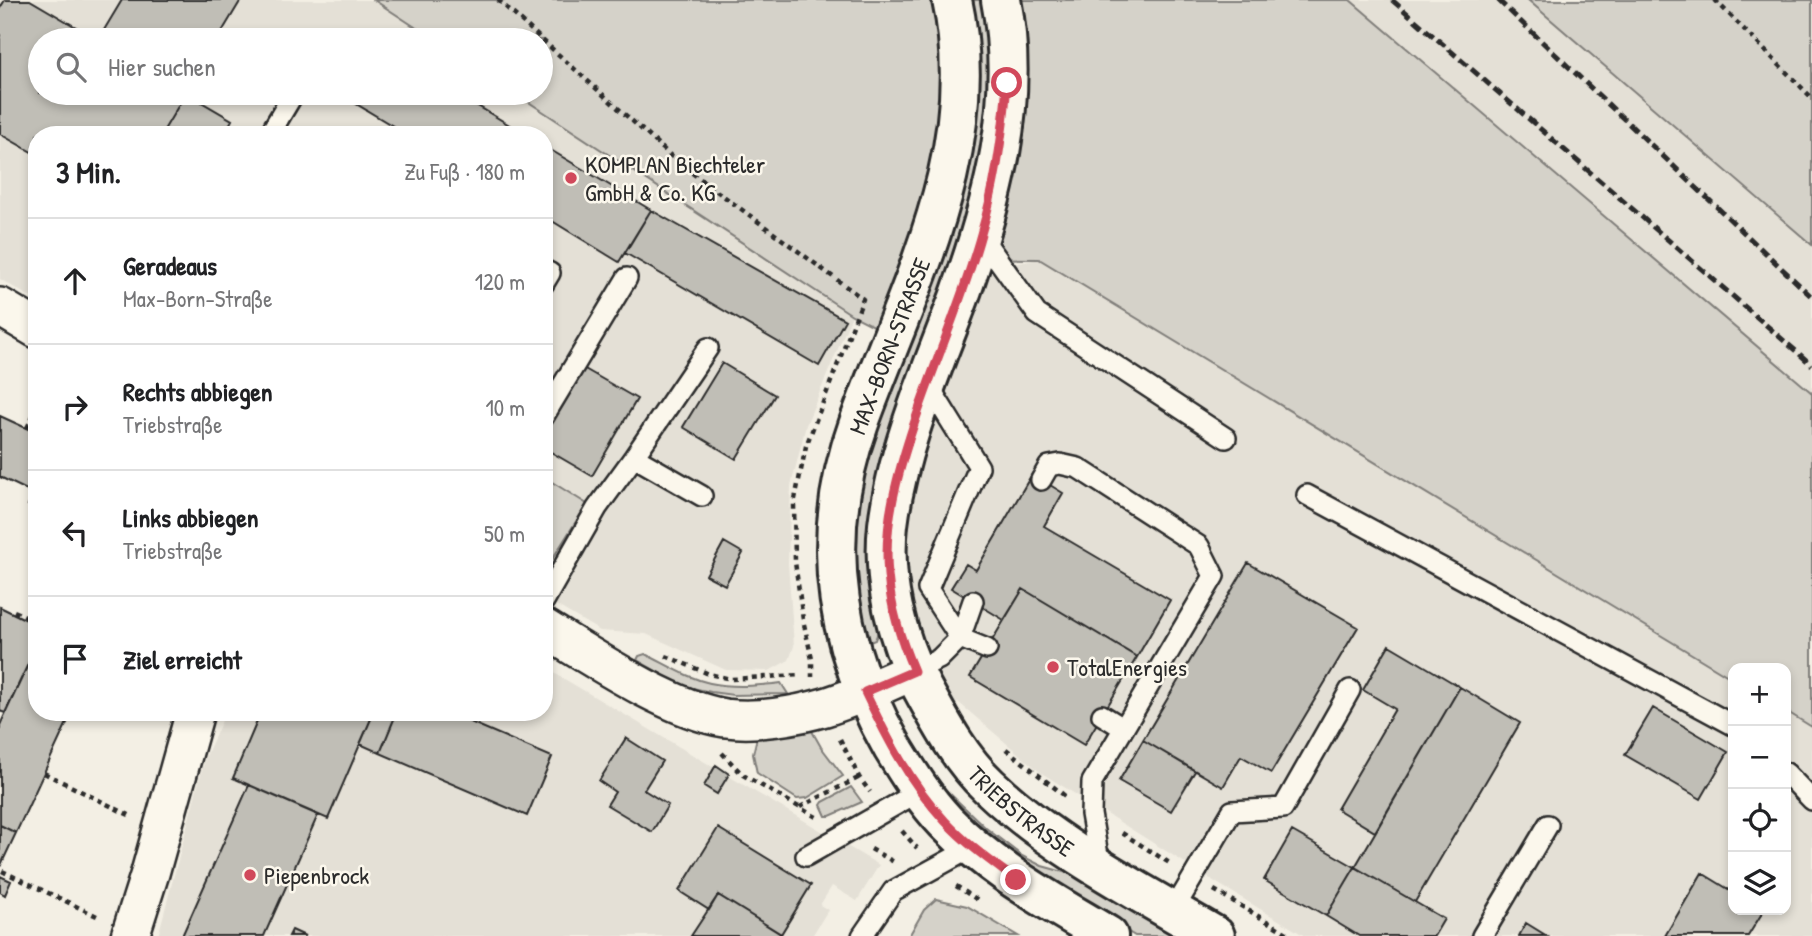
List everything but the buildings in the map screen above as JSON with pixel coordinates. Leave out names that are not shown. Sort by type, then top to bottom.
[{"type":"main road","name":"MAX-BORN-STRASSE","points":[[865,692],[851,657],[838,591],[835,532],[838,501],[846,463],[859,423],[922,263],[948,174],[959,106],[960,59],[952,0]]},
{"type":"main road","name":"MAX-BORN-STRASSE","points":[[914,671],[894,610],[887,548],[895,489],[904,454],[981,236],[995,179],[1003,137],[1007,83],[1007,30],[1001,0]]},
{"type":"main road","name":"TRIEBSTRASSE","points":[[914,671],[956,747],[988,785],[1015,809],[1063,844],[1215,936]]},
{"type":"main road","points":[[865,692],[883,730],[920,791],[947,823],[1016,880],[1108,936]]},
{"type":"street","points":[[0,307],[28,324]]},
{"type":"street","points":[[553,633],[630,679],[689,708],[725,718],[762,719],[818,691],[865,692],[914,671]]},
{"type":"street","points":[[130,936],[193,721]]},
{"type":"lane","points":[[274,126],[287,105]]},
{"type":"lane","points":[[981,236],[1037,314],[1226,438]]},
{"type":"lane","points":[[553,401],[627,278]]},
{"type":"lane","points":[[553,585],[597,508],[708,348]]},
{"type":"lane","points":[[929,377],[935,396],[979,467],[928,589],[960,638],[987,649]]},
{"type":"lane","points":[[634,457],[702,496]]},
{"type":"lane","points":[[1041,480],[1049,466],[1060,464],[1077,468],[1199,546],[1214,576],[1092,782],[1091,814],[1100,867]]},
{"type":"lane","points":[[1307,495],[1728,722]]},
{"type":"lane","points":[[914,671],[939,659],[960,638],[973,601]]},
{"type":"lane","points":[[1173,911],[1232,811],[1283,808],[1350,690]]},
{"type":"lane","points":[[1102,715],[1123,728]]},
{"type":"lane","points":[[1791,778],[1812,800]]},
{"type":"lane","points":[[806,856],[920,791]]},
{"type":"lane","points":[[1482,936],[1548,825]]},
{"type":"lane","points":[[862,936],[893,891],[974,847]]},
{"type":"path","points":[[498,0],[529,28]]},
{"type":"path","points":[[1715,0],[1812,99]]},
{"type":"path","points":[[553,50],[680,164],[863,299]]},
{"type":"path","points":[[14,611],[28,617]]},
{"type":"path","points":[[654,651],[709,674],[818,691],[859,777],[800,807]]},
{"type":"path","points":[[689,708],[699,730],[743,775],[918,876],[961,890]]},
{"type":"path","points":[[44,773],[162,831]]},
{"type":"path","points":[[2,871],[91,913]]},
{"type":"shaded area","points":[[0,0],[374,0],[417,28],[28,28],[28,105],[533,105],[852,315],[806,425],[791,486],[788,563],[794,646],[789,660],[769,671],[726,670],[646,634],[600,631],[553,603],[553,126],[28,126],[28,296],[0,279]]},
{"type":"shaded area","points":[[374,0],[1350,0],[1812,393],[1812,727],[1791,714],[1791,663],[1728,663],[1728,676],[1039,259],[953,258],[882,459],[872,501],[868,557],[878,632],[875,640],[870,642],[862,639],[849,566],[876,327],[852,315],[533,105],[553,105],[553,28],[417,28]]},
{"type":"shaded area","points":[[1350,0],[1528,0],[1812,245],[1812,393]]},
{"type":"shaded area","points":[[1528,0],[1812,0],[1812,245]]},
{"type":"shaded area","points":[[1039,259],[1728,676],[1728,915],[1791,915],[1791,714],[1812,727],[1812,936],[1305,936],[1040,772],[958,702],[946,706],[913,640],[903,578],[904,514],[929,423],[979,287],[992,268]]},
{"type":"shaded area","points":[[553,483],[587,504],[553,558]]},
{"type":"shaded area","points":[[645,654],[701,681],[736,686],[781,683],[788,694],[733,695],[683,686],[637,660]]},
{"type":"shaded area","points":[[553,672],[879,865],[857,901],[832,886],[820,905],[828,910],[812,936],[158,936],[205,758],[222,721],[553,721]]},
{"type":"shaded area","points":[[808,724],[843,776],[807,798],[797,799],[757,773],[753,754],[758,733]]},
{"type":"shaded area","points":[[922,757],[945,789],[986,828],[1022,856],[1042,866],[1078,876],[1183,936],[1135,936],[1043,881],[982,837],[916,763]]},
{"type":"shaded area","points":[[851,787],[862,802],[826,816],[821,805],[823,802]]},
{"type":"shaded area","points":[[936,899],[967,906],[1018,936],[909,936],[924,910]]},
{"type":"railway","points":[[1392,0],[1812,365]]},
{"type":"railway","points":[[1498,0],[1812,297]]},
{"type":"place","name":"KOMPLAN Biechteler GmbH & Co. KG","points":[[571,178]]},
{"type":"place","name":"TotalEnergies","points":[[1053,667]]},
{"type":"place","name":"Piepenbrock","points":[[250,875]]},
{"type":"route","points":[[1007,83],[1003,137],[981,236],[904,454],[888,525],[888,575],[894,610],[914,671],[865,692],[883,730],[920,791],[947,823],[1016,880]]}]
